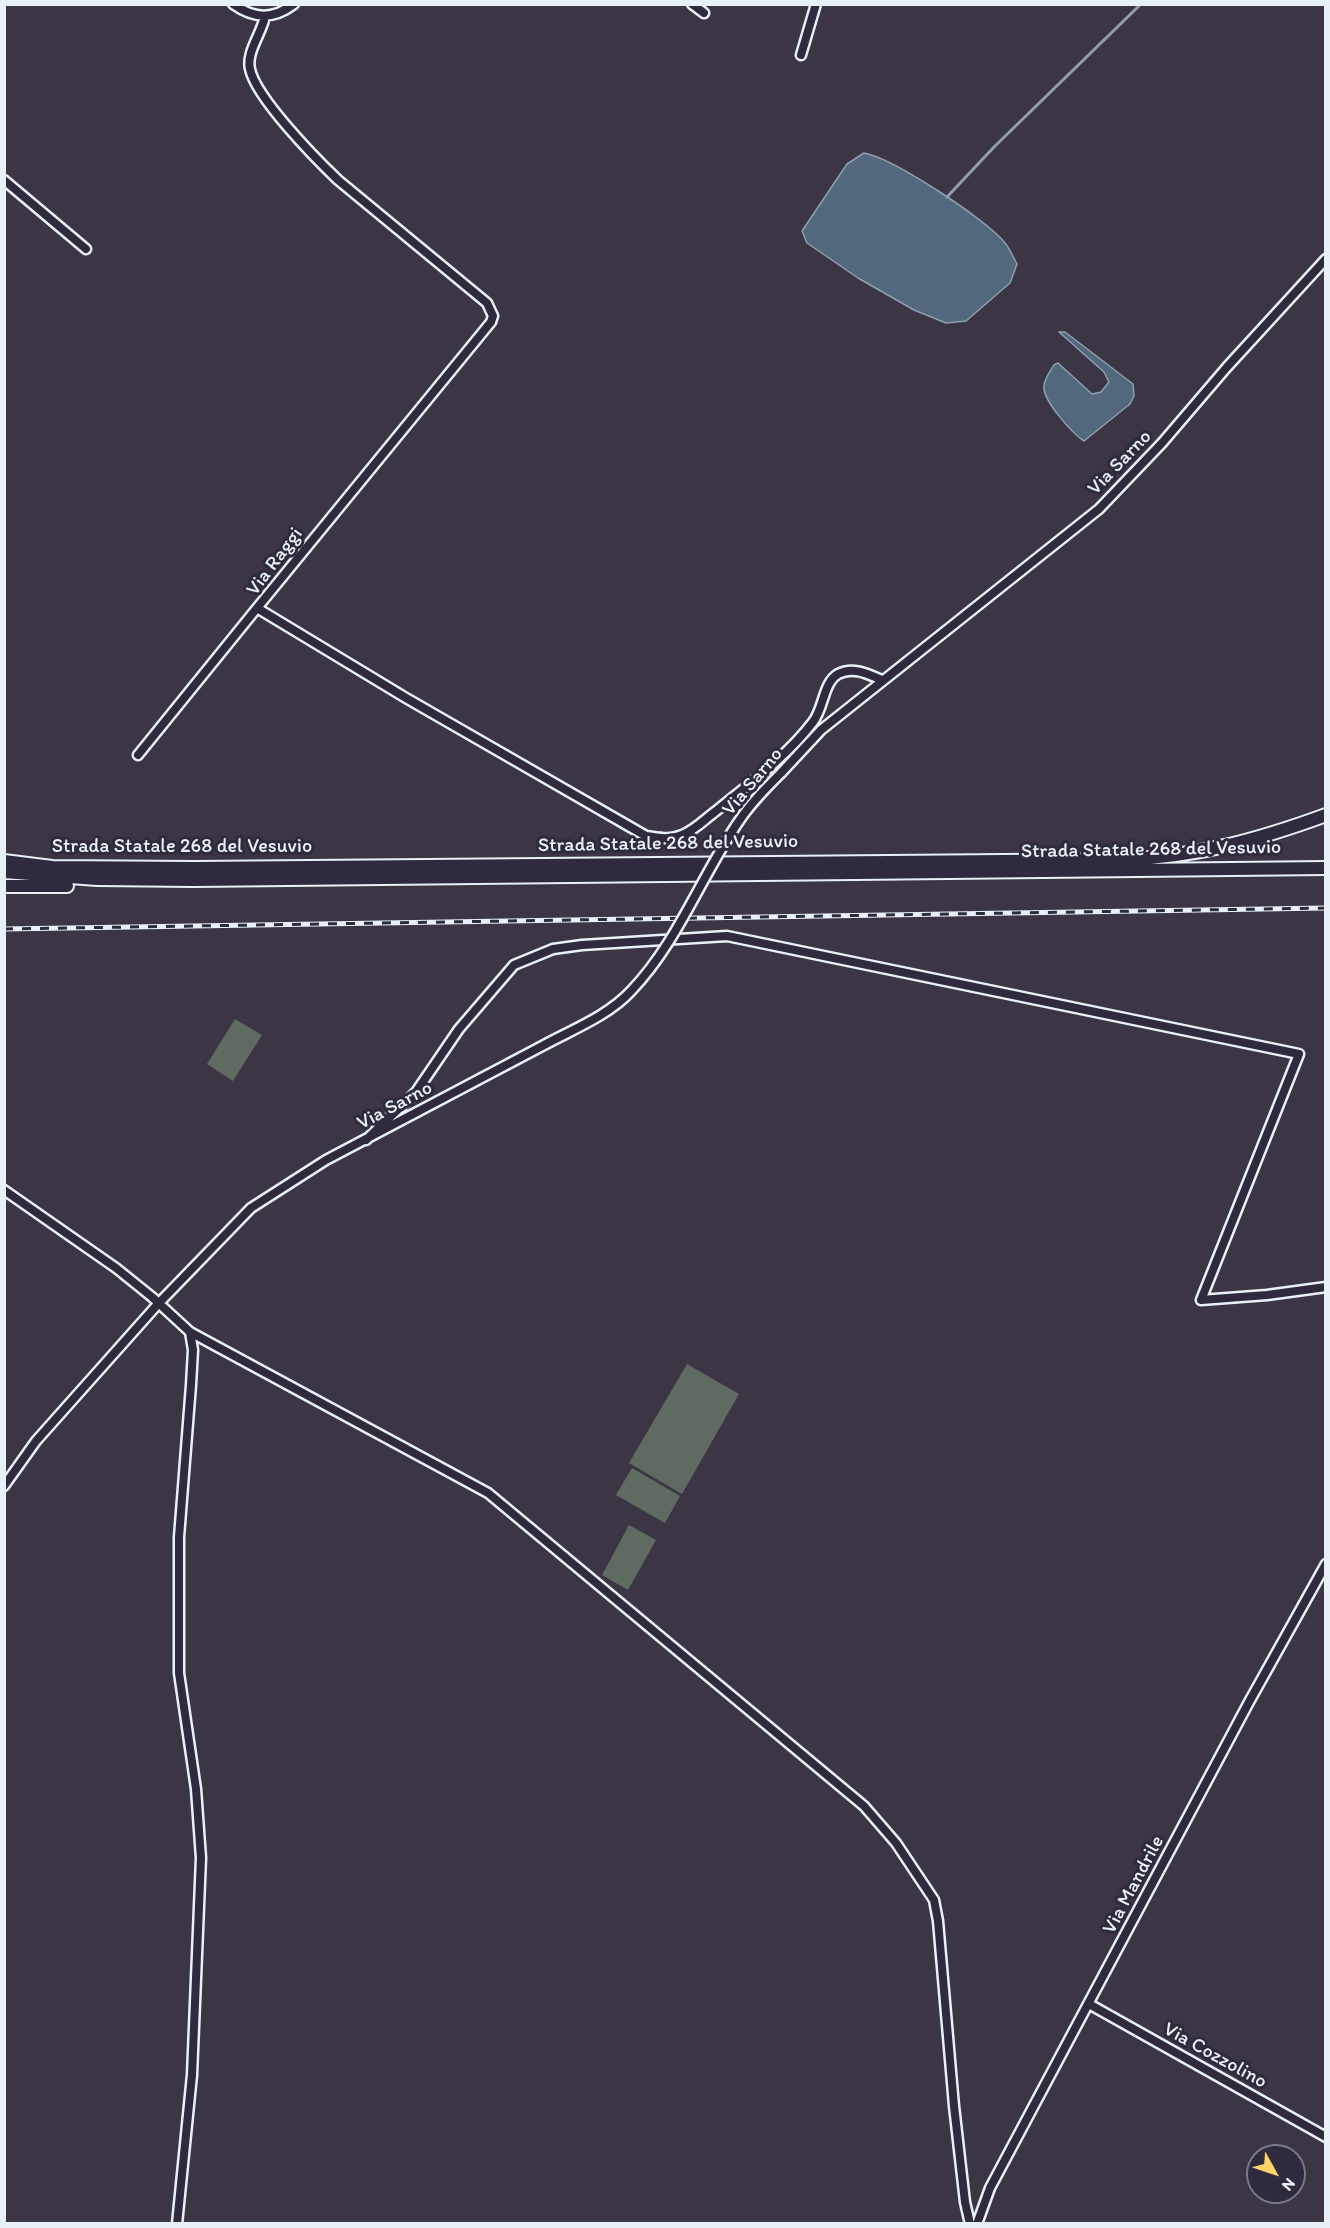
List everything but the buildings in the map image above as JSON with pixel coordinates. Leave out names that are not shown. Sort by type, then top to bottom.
[{"type":"highway","name":"Strada Statale 268 del Vesuvio","points":[[4,861],[52,867],[194,868],[1129,860],[1171,857],[1227,848],[1326,815]]},
{"type":"highway","name":"Strada Statale 268 del Vesuvio","points":[[4,872],[63,878],[194,880],[1326,868]]},
{"type":"highway","points":[[4,886],[134,887],[194,880]]},
{"type":"street","points":[[233,4],[253,16],[280,13],[294,4]]},
{"type":"street","points":[[692,4],[704,13]]},
{"type":"street","points":[[801,55],[816,4]]},
{"type":"street","name":"Via Raggi","points":[[265,16],[250,60],[250,69],[258,89],[331,173],[487,303],[493,316],[491,322],[257,608],[406,699],[646,837],[681,836],[759,777],[814,721],[830,682],[837,675],[848,670],[864,672],[882,680]]},
{"type":"street","points":[[4,180],[86,249]]},
{"type":"street","name":"Via Sarno","points":[[4,1486],[36,1441],[158,1304],[251,1208],[326,1160],[592,1019],[630,993],[653,966],[676,930],[737,823],[753,802],[821,730],[1099,509],[1162,443],[1227,367],[1326,259]]},
{"type":"street","points":[[138,755],[257,608]]},
{"type":"street","points":[[366,1140],[416,1092],[459,1029],[514,965],[562,947],[727,936],[1299,1054],[1201,1300],[1267,1295],[1326,1287]]},
{"type":"street","points":[[4,1190],[116,1268],[190,1332],[488,1493],[864,1806],[881,1823],[927,1886],[938,1921],[954,2106],[965,2202],[970,2223]]},
{"type":"street","points":[[177,2223],[192,2075],[201,1858],[196,1790],[179,1673],[179,1537],[193,1350],[190,1332]]},
{"type":"street","name":"Via Mandrile","points":[[977,2223],[990,2188],[1249,1702],[1326,1564]]},
{"type":"street","name":"Via Cozzolino","points":[[1089,2004],[1326,2137]]},
{"type":"shaded area","points":[[235,1019],[262,1035],[233,1081],[207,1064]]},
{"type":"shaded area","points":[[687,1364],[739,1394],[682,1494],[629,1463]]},
{"type":"shaded area","points":[[632,1468],[680,1496],[665,1523],[616,1495]]},
{"type":"shaded area","points":[[629,1525],[656,1540],[628,1590],[602,1575]]},
{"type":"water","points":[[864,153],[896,166],[939,191],[979,220],[1005,243],[1017,264],[1010,283],[966,321],[946,323],[914,310],[858,278],[807,243],[802,231],[847,164]]},
{"type":"water","points":[[1059,332],[1065,332],[1133,384],[1134,396],[1130,404],[1084,441],[1053,408],[1045,392],[1045,380],[1054,365],[1058,363],[1092,394],[1101,392],[1109,382],[1104,372]]},
{"type":"waterway","points":[[947,197],[994,147],[1141,4]]},
{"type":"railway","points":[[4,929],[1326,908]]}]
